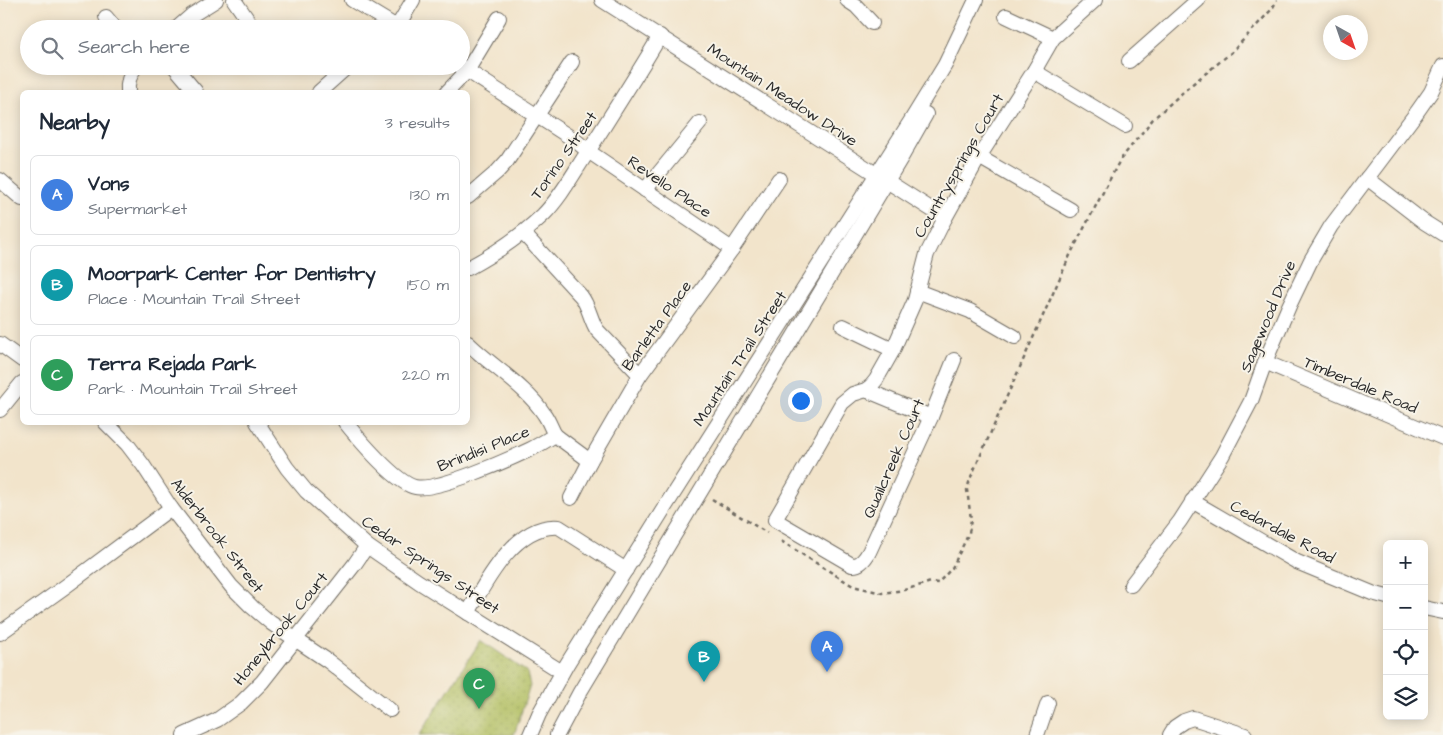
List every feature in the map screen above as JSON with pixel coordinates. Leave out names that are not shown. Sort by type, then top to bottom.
[{"type":"street","points":[[186,20],[192,15],[196,5],[216,0]]},
{"type":"street","points":[[234,0],[248,20]]},
{"type":"street","points":[[352,0],[383,20]]},
{"type":"street","points":[[401,20],[413,0]]},
{"type":"street","name":"Mountain Meadow Drive","points":[[602,0],[944,218]]},
{"type":"street","points":[[847,0],[856,6],[872,23]]},
{"type":"street","name":"Mountain Trail Street","points":[[557,735],[580,692],[700,491],[882,178],[900,139],[945,65],[976,0]]},
{"type":"street","name":"Mountain Trail Street","points":[[530,735],[562,672],[626,570],[882,178],[901,158],[967,38],[985,0]]},
{"type":"street","name":"Countrysprings Court","points":[[866,390],[872,386],[893,350],[915,300],[926,254],[979,157],[1053,38],[1095,0]]},
{"type":"street","points":[[1129,61],[1192,2]]},
{"type":"street","points":[[1006,16],[1053,38]]},
{"type":"street","points":[[470,58],[499,18]]},
{"type":"street","name":"Torino Street","points":[[470,267],[523,232],[543,215],[562,192],[622,100],[660,36]]},
{"type":"street","points":[[470,196],[507,161],[572,62]]},
{"type":"street","name":"Sagewood Drive","points":[[1131,585],[1164,543],[1234,435],[1251,401],[1265,362],[1310,260],[1331,226],[1426,99],[1443,66]]},
{"type":"street","points":[[1034,70],[1125,126]]},
{"type":"street","name":"Revello Place","points":[[470,73],[576,141],[732,249]]},
{"type":"street","points":[[128,90],[128,82],[132,75]]},
{"type":"street","points":[[182,75],[194,90]]},
{"type":"street","points":[[321,90],[338,75]]},
{"type":"street","points":[[448,90],[458,75]]},
{"type":"street","points":[[645,190],[700,123]]},
{"type":"street","points":[[979,157],[1071,210]]},
{"type":"street","points":[[1367,178],[1424,222],[1443,234]]},
{"type":"street","name":"Barletta Place","points":[[571,498],[590,461],[640,375],[732,249],[779,179]]},
{"type":"street","points":[[0,180],[20,198]]},
{"type":"street","points":[[523,232],[582,296],[597,330],[640,375]]},
{"type":"street","points":[[917,291],[970,311],[1015,337]]},
{"type":"street","points":[[843,326],[893,350]]},
{"type":"street","points":[[0,344],[20,359]]},
{"type":"street","points":[[470,345],[537,404],[554,435]]},
{"type":"street","name":"Quailcreek Court","points":[[866,390],[853,394],[842,403],[775,520],[852,565],[862,562],[869,552],[931,417],[954,360]]},
{"type":"street","name":"Timberdale Road","points":[[1265,362],[1443,438]]},
{"type":"street","points":[[0,410],[20,386]]},
{"type":"street","points":[[866,390],[931,417]]},
{"type":"street","name":"Alderbrook Street","points":[[108,425],[143,465],[171,508],[231,586],[271,623],[328,661],[390,710]]},
{"type":"street","name":"Cedar Springs Street","points":[[259,425],[287,468],[306,491],[367,546],[419,582],[562,672]]},
{"type":"street","name":"Brindisi Place","points":[[348,425],[373,455],[398,477],[415,487],[427,487],[455,480],[533,448],[554,435],[590,461]]},
{"type":"street","name":"Cedardale Road","points":[[1192,501],[1297,562],[1383,596]]},
{"type":"street","points":[[0,633],[171,508]]},
{"type":"street","points":[[468,613],[490,575],[509,551],[534,532],[550,526],[559,527],[626,570]]},
{"type":"street","name":"Honeybrook Court","points":[[184,735],[217,720],[242,702],[262,682],[367,546]]},
{"type":"street","points":[[1428,609],[1443,612]]},
{"type":"street","points":[[1037,735],[1048,703]]},
{"type":"street","points":[[1170,735],[1175,727],[1193,718],[1246,735]]},
{"type":"path","points":[[777,538],[853,586],[882,593],[904,590],[931,582],[938,583],[952,568],[970,532],[971,519],[967,490],[970,479],[1072,253],[1120,160],[1154,119],[1190,86],[1232,52],[1278,0]]},
{"type":"path","points":[[700,491],[768,533]]},
{"type":"green space","points":[[481,640],[527,672],[530,686],[514,735],[419,735]]},
{"type":"place","name":"Vons","points":[[827,672]]},
{"type":"place","name":"Moorpark Center for Dentistry","points":[[704,682]]},
{"type":"place","name":"Terra Rejada Park","points":[[479,709]]}]
